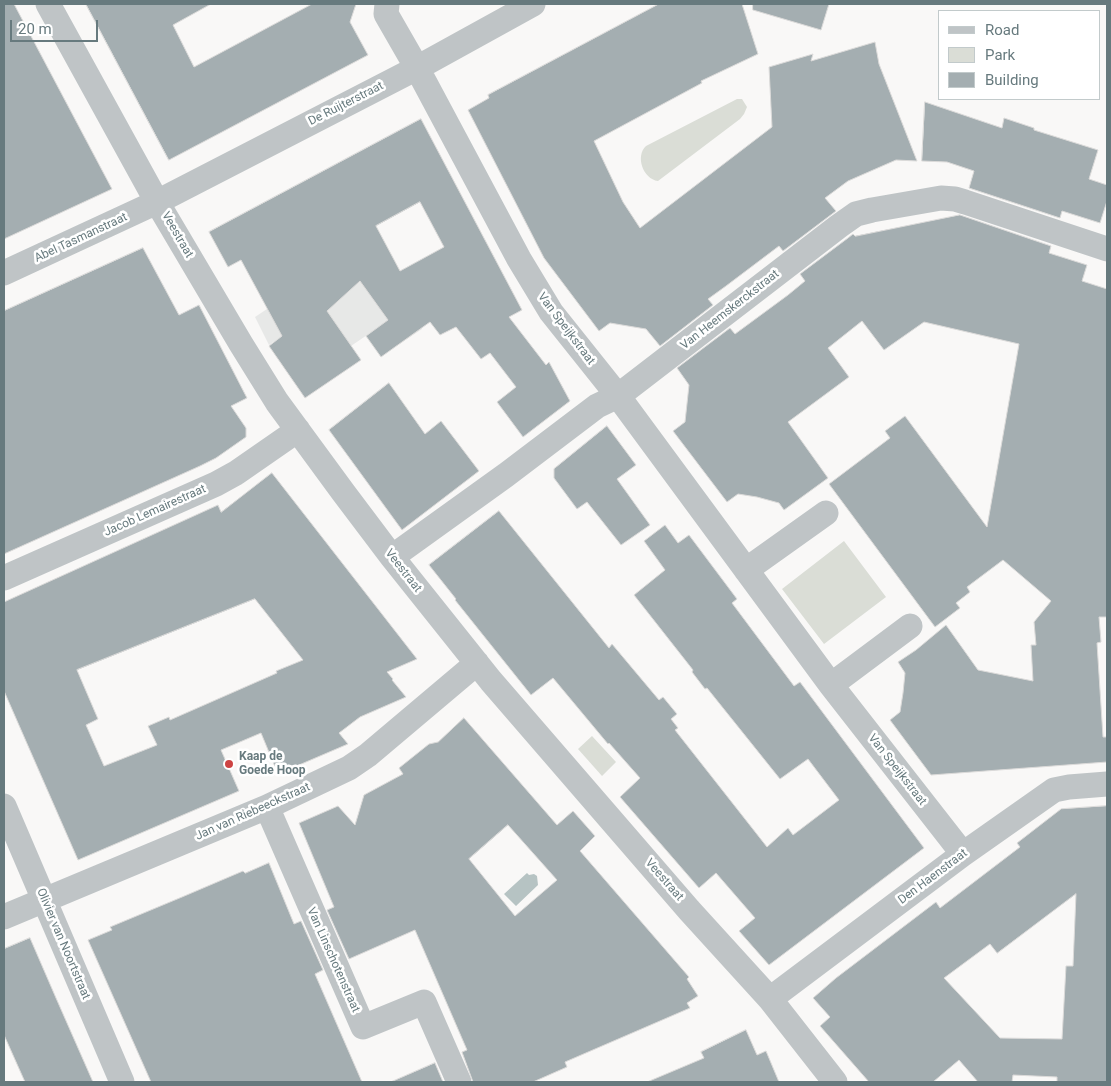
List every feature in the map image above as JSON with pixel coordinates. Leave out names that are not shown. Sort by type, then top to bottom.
[{"type":"street","name":"Veestraat","points":[[48,4],[157,202],[277,402],[392,558],[477,663],[582,787],[770,999],[835,1082]]},
{"type":"street","name":"Van Speijkstraat","points":[[387,4],[388,18],[544,303],[618,396],[831,685],[963,854]]},
{"type":"street","name":"De Ruijterstraat","points":[[157,202],[417,68],[533,4]]},
{"type":"street","name":"Van Heemskerckstraat","points":[[392,558],[597,406],[618,396],[840,226],[863,212],[941,198],[955,199],[1107,249]]},
{"type":"street","name":"Abel Tasmanstraat","points":[[4,274],[157,202]]},
{"type":"street","name":"Jacob Lemairestraat","points":[[4,578],[216,484],[298,430]]},
{"type":"street","points":[[746,570],[826,513]]},
{"type":"street","points":[[831,685],[910,626]]},
{"type":"street","name":"Jan van Riebeeckstraat","points":[[4,917],[267,807],[359,762],[477,663]]},
{"type":"street","name":"Den Haenstraat","points":[[770,999],[963,854],[1054,790],[1107,784]]},
{"type":"street","name":"Olivier van Noortstraat","points":[[4,806],[122,1082]]},
{"type":"street","name":"Van Linschotenstraat","points":[[267,807],[363,1027],[424,1002],[459,1082]]},
{"type":"shaded area","points":[[358,242],[422,329],[398,345],[373,331],[348,348],[284,332],[282,336],[269,345],[255,317],[318,275]]},
{"type":"shaded area","points":[[527,873],[537,876],[538,885],[516,906],[504,894]]},
{"type":"green space","points":[[737,99],[742,99],[747,107],[740,119],[658,181],[648,176],[641,161],[641,155],[646,146]]},
{"type":"green space","points":[[844,541],[886,597],[824,644],[782,589]]},
{"type":"green space","points":[[592,736],[616,762],[602,776],[578,749]]},
{"type":"building","points":[[4,4],[14,4],[112,189],[4,239]]},
{"type":"building","points":[[86,4],[211,4],[173,25],[194,67],[312,4],[356,4],[350,22],[368,55],[169,160]]},
{"type":"building","points":[[659,4],[742,4],[758,54],[701,81],[702,83],[594,141],[623,202],[640,228],[772,127],[769,67],[813,54],[811,61],[875,42],[879,64],[917,161],[896,160],[848,181],[825,198],[836,211],[783,251],[779,246],[708,299],[713,305],[660,346],[646,329],[610,323],[599,331],[544,258],[468,110],[489,98],[488,95]]},
{"type":"building","points":[[753,4],[829,4],[821,30],[753,10]]},
{"type":"building","points":[[925,102],[1002,128],[1004,118],[1034,128],[1034,130],[1098,150],[1089,179],[1107,185],[1107,201],[1100,223],[1062,211],[1060,218],[969,188],[974,171],[947,162],[922,161]]},
{"type":"building","points":[[421,119],[522,310],[509,317],[546,365],[549,362],[570,401],[523,437],[497,402],[516,387],[490,353],[481,359],[456,327],[440,335],[430,322],[381,357],[366,336],[388,320],[360,281],[327,311],[361,360],[305,398],[269,346],[282,336],[241,260],[228,267],[209,232]],"holes":[[[420,202],[444,247],[400,271],[376,226]]]},
{"type":"building","points":[[960,215],[1051,246],[1049,253],[1087,265],[1082,281],[1107,289],[1107,617],[1099,617],[1101,642],[1097,643],[1103,737],[1107,737],[1107,762],[931,775],[890,720],[900,712],[903,693],[905,673],[898,662],[946,625],[978,670],[1033,681],[1031,645],[1036,645],[1034,622],[1051,601],[1003,560],[967,587],[970,592],[956,603],[960,608],[935,627],[829,484],[890,438],[885,431],[905,416],[987,527],[1019,344],[924,322],[884,350],[862,321],[828,348],[849,377],[788,422],[828,478],[784,510],[779,503],[738,494],[727,502],[673,431],[685,422],[689,385],[677,368],[730,328],[735,334],[788,295],[805,281],[800,274],[853,234],[855,236]]},
{"type":"building","points":[[143,248],[179,315],[199,305],[247,398],[231,406],[246,428],[246,437],[216,458],[200,466],[4,554],[4,311]]},
{"type":"building","points":[[389,383],[425,434],[441,421],[479,471],[402,530],[329,430]]},
{"type":"building","points":[[607,426],[636,465],[617,479],[650,525],[621,545],[587,502],[577,509],[554,478],[554,469]]},
{"type":"building","points":[[272,473],[417,659],[387,672],[406,697],[360,717],[339,733],[348,744],[278,774],[261,733],[221,750],[239,791],[78,860],[4,691],[4,602],[218,505],[221,512]],"holes":[[[255,599],[303,660],[170,720],[169,717],[148,726],[157,745],[104,766],[86,725],[98,719],[77,670]]]},
{"type":"building","points":[[499,511],[609,648],[612,644],[659,700],[663,697],[677,714],[671,719],[678,728],[675,730],[767,847],[788,828],[793,835],[839,800],[808,759],[780,779],[707,688],[705,689],[692,672],[693,670],[634,595],[665,570],[644,541],[665,525],[678,543],[689,535],[737,599],[732,603],[794,686],[800,682],[924,848],[769,965],[739,931],[755,918],[716,873],[699,888],[620,797],[640,778],[608,744],[553,678],[531,695],[429,565]]},
{"type":"building","points":[[464,718],[557,825],[573,811],[595,836],[580,851],[689,977],[687,979],[698,996],[687,1003],[690,1008],[565,1062],[567,1067],[533,1082],[473,1082],[462,1052],[467,1050],[415,930],[349,959],[327,910],[334,907],[299,823],[338,806],[355,825],[364,795],[403,774],[399,768],[429,744],[438,742]],"holes":[[[508,825],[557,880],[515,916],[469,859]]]},
{"type":"building","points":[[1107,806],[1107,1082],[1057,1082],[1057,1077],[1013,1075],[1012,1082],[978,1082],[959,1060],[933,1082],[869,1082],[820,1026],[830,1017],[813,998],[836,978],[936,902],[940,908],[1020,847],[1017,843],[1061,809]],"holes":[[[1076,894],[1073,966],[1066,966],[1062,1039],[1000,1038],[944,978],[990,944],[997,953]]]},
{"type":"building","points":[[269,863],[294,924],[301,921],[323,970],[315,974],[362,1082],[151,1082],[88,940],[112,930],[110,927],[243,871],[245,873]]},
{"type":"building","points":[[30,938],[93,1082],[25,1082],[4,1035],[4,949]]},
{"type":"building","points":[[746,1030],[757,1055],[766,1051],[779,1082],[647,1082],[704,1058],[701,1052]]},
{"type":"building","points":[[435,1063],[443,1082],[391,1082]]},
{"type":"place","name":"Kaap de Goede Hoop","points":[[229,764]]}]
